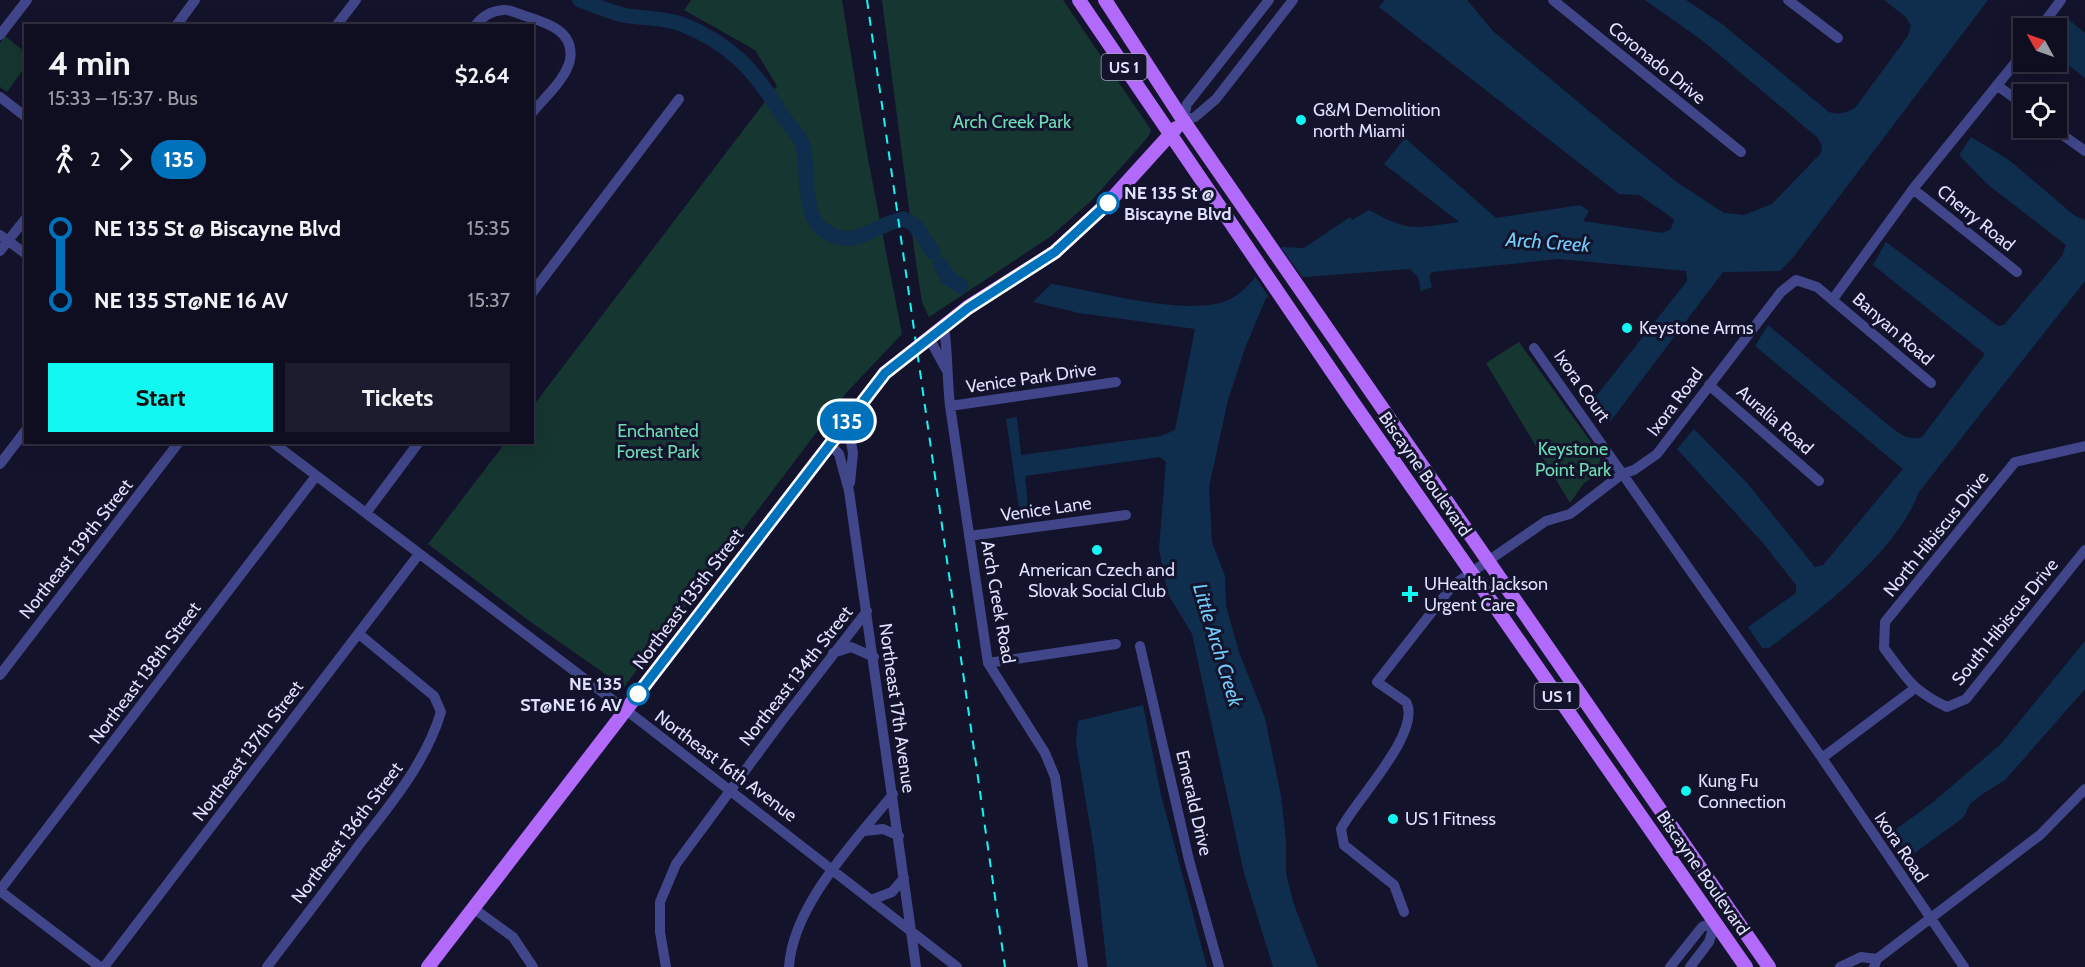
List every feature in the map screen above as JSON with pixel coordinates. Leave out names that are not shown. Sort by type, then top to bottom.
[{"type":"main road","name":"Biscayne Boulevard","points":[[1079,0],[1279,294],[1746,967]]},
{"type":"main road","name":"Biscayne Boulevard","points":[[1105,0],[1183,120],[1769,967]]},
{"type":"main road","name":"Northeast 135th Street","points":[[890,369],[968,308],[1055,252],[1108,203],[1183,120]]},
{"type":"main road","name":"Northeast 135th Street","points":[[428,967],[829,443],[890,369],[902,350],[938,321],[962,308],[968,308]]},
{"type":"main road","points":[[1688,884],[1717,903],[1724,901]]},
{"type":"main road","points":[[1715,922],[1737,929],[1753,944]]},
{"type":"street","points":[[0,35],[27,0]]},
{"type":"street","points":[[177,24],[195,0]]},
{"type":"street","points":[[338,24],[356,0]]},
{"type":"street","name":"Northeast 135th Street","points":[[1269,0],[1187,104],[1183,120],[1195,117],[1216,99],[1293,0]]},
{"type":"street","name":"Coronado Drive","points":[[1553,0],[1741,152]]},
{"type":"street","points":[[1788,0],[1838,38]]},
{"type":"street","points":[[2048,18],[2061,0]]},
{"type":"street","points":[[477,24],[483,16],[504,10],[552,25],[564,34],[570,43],[570,58],[566,70],[534,110]]},
{"type":"street","points":[[1833,299],[1913,189],[2013,66]]},
{"type":"street","points":[[1998,86],[2013,97]]},
{"type":"street","points":[[0,97],[24,115]]},
{"type":"street","points":[[534,290],[679,99]]},
{"type":"street","points":[[2067,138],[2085,151]]},
{"type":"street","name":"Cherry Road","points":[[1913,189],[2017,272]]},
{"type":"street","points":[[0,251],[4,238],[24,220]]},
{"type":"street","points":[[4,238],[24,253]]},
{"type":"street","name":"Ixora Road","points":[[1833,299],[1818,286],[1796,280],[1780,292],[1657,454],[1634,470],[1623,474],[1822,758],[1964,967]]},
{"type":"street","name":"Banyan Road","points":[[1833,299],[1931,384]]},
{"type":"street","name":"Arch Creek Road","points":[[944,327],[948,347],[946,369],[950,406],[988,663],[1053,771],[1083,967]]},
{"type":"street","name":"Arch Creek Road","points":[[929,338],[946,369]]},
{"type":"street","name":"Ixora Court","points":[[1534,348],[1623,474]]},
{"type":"street","name":"Venice Park Drive","points":[[950,406],[1116,382]]},
{"type":"street","name":"Auralia Road","points":[[1708,385],[1819,481]]},
{"type":"street","name":"Northeast 17th Avenue","points":[[846,422],[853,453],[849,490]]},
{"type":"street","points":[[0,464],[24,433]]},
{"type":"street","name":"Northeast 17th Avenue","points":[[829,443],[839,454],[849,490],[916,967]]},
{"type":"street","name":"Northeast 139th Street","points":[[0,675],[177,444]]},
{"type":"street","name":"Northeast 16th Avenue","points":[[275,444],[834,870],[957,967]]},
{"type":"street","points":[[366,513],[418,444]]},
{"type":"street","name":"North Hibiscus Drive","points":[[1914,689],[1884,648],[1886,622],[2015,462],[2085,446]]},
{"type":"street","points":[[1404,912],[1394,885],[1344,845],[1340,836],[1344,823],[1385,768],[1409,716],[1406,702],[1377,682],[1453,585],[1546,521],[1570,514],[1623,474]]},
{"type":"street","name":"Northeast 138th Street","points":[[0,890],[316,476]]},
{"type":"street","name":"Venice Lane","points":[[969,536],[1126,515]]},
{"type":"street","name":"South Hibiscus Drive","points":[[1914,689],[1947,707],[1966,699],[2085,550]]},
{"type":"street","name":"Northeast 137th Street","points":[[102,967],[419,554]]},
{"type":"street","name":"Northeast 134th Street","points":[[666,967],[660,932],[660,902],[676,864],[833,653],[867,611]]},
{"type":"street","name":"Northeast 136th Street","points":[[267,967],[393,800],[420,760],[441,712],[434,696],[359,634]]},
{"type":"street","points":[[988,663],[1116,644]]},
{"type":"street","name":"Emerald Drive","points":[[1140,646],[1189,860],[1219,967]]},
{"type":"street","points":[[833,653],[851,647],[874,657]]},
{"type":"street","points":[[1822,758],[1914,689]]},
{"type":"street","points":[[1840,967],[1861,957],[1876,963],[2040,836],[2085,789]]},
{"type":"street","points":[[789,967],[799,924],[834,870],[893,794]]},
{"type":"street","points":[[865,831],[883,829],[899,836]]},
{"type":"street","points":[[871,900],[892,892],[904,879]]},
{"type":"street","points":[[0,890],[102,967]]},
{"type":"street","points":[[473,908],[513,937],[533,967]]},
{"type":"street","points":[[1670,967],[1702,927],[1715,922]]},
{"type":"street","points":[[1690,967],[1709,942],[1715,922]]},
{"type":"green space","name":"Enchanted Forest Park","points":[[691,0],[842,0],[868,159],[902,334],[847,392],[624,687],[528,620],[428,544],[504,444],[534,444],[534,405],[777,86],[755,50],[684,10]]},
{"type":"green space","name":"Arch Creek Park","points":[[882,0],[1063,0],[1151,130],[1148,137],[1092,200],[1050,237],[929,317],[922,302],[916,263]]},
{"type":"green space","points":[[5,36],[24,51],[24,68],[7,92],[0,87],[0,43]]},
{"type":"green space","name":"Keystone Point Park","points":[[1519,342],[1601,456],[1596,476],[1584,483],[1570,503],[1486,363]]},
{"type":"water","name":"Little Arch Creek","points":[[1385,0],[1467,0],[1493,31],[1678,183],[1724,213],[1744,215],[1772,204],[1821,153],[1822,146],[1818,138],[1703,41],[1645,0],[1686,0],[1722,24],[1829,112],[1840,113],[1855,108],[1908,36],[1911,26],[1906,17],[1884,0],[1988,0],[1795,255],[1780,271],[1723,272],[1610,422],[1594,399],[1687,281],[1686,271],[1559,259],[1432,272],[1429,276],[1432,287],[1421,291],[1418,277],[1410,269],[1304,277],[1266,298],[1245,348],[1228,400],[1209,487],[1212,542],[1225,576],[1226,606],[1239,652],[1265,718],[1281,796],[1286,840],[1286,873],[1293,902],[1318,967],[1273,967],[1244,873],[1192,634],[1168,594],[1159,549],[1166,462],[1160,457],[1025,476],[1028,506],[1019,508],[1006,419],[1017,417],[1021,455],[1161,436],[1175,430],[1195,329],[1079,313],[1033,302],[1051,284],[1145,302],[1196,306],[1217,304],[1240,293],[1282,247],[1304,248],[1350,217],[1352,220],[1369,210],[1394,222],[1412,227],[1459,222],[1384,164],[1405,138],[1496,218],[1580,205],[1589,211],[1583,221],[1662,233],[1671,229],[1674,219],[1639,195],[1619,194],[1379,7]]},
{"type":"water","points":[[2067,20],[2085,33],[2085,78],[2067,64]]},
{"type":"water","points":[[1971,137],[2009,160],[2075,216],[2085,220],[2085,281],[1919,492],[1908,515],[1875,558],[1811,616],[1769,648],[1762,648],[1748,627],[1796,593],[1796,585],[1763,543],[1677,449],[1694,429],[1747,483],[1815,567],[1823,565],[1903,469],[1755,346],[1768,325],[1892,428],[1909,438],[1922,437],[1985,354],[1873,265],[1886,242],[1998,326],[2004,325],[2062,256],[2066,245],[1987,184],[1959,155]]},
{"type":"water","points":[[2085,641],[2085,689],[2005,780],[1981,795],[1970,804],[1964,817],[1912,855],[1895,841],[1892,832],[1932,803],[2001,744]]},
{"type":"water","points":[[1143,705],[1161,795],[1207,967],[1107,967],[1094,849],[1076,743],[1078,721]]},
{"type":"pier","points":[[1279,245],[1303,278],[1270,299],[1253,273]]},
{"type":"waterway","name":"Arch Creek","points":[[580,0],[623,15],[667,20],[681,24],[713,39],[739,59],[761,83],[800,139],[804,150],[809,203],[816,222],[821,228],[833,235],[853,238],[904,219],[915,225],[933,252]]},
{"type":"waterway","name":"Arch Creek","points":[[941,265],[948,278],[961,286]]},
{"type":"railway","points":[[867,0],[1005,967]]},
{"type":"bus line","name":"135","points":[[638,694],[885,373],[968,308],[1055,252],[1108,203]]},
{"type":"place","name":"G&M Demolition north Miami","points":[[1301,120]]},
{"type":"place","name":"NE 135 St @ Biscayne Blvd","points":[[1108,203]]},
{"type":"place","name":"Keystone Arms","points":[[1627,328]]},
{"type":"place","name":"American Czech and Slovak Social Club","points":[[1097,550]]},
{"type":"place","name":"UHealth Jackson Urgent Care","points":[[1410,594]]},
{"type":"place","name":"NE 135 ST@NE 16 AV","points":[[638,694]]},
{"type":"place","name":"Kung Fu Connection","points":[[1686,791]]},
{"type":"place","name":"US 1 Fitness","points":[[1393,819]]}]
